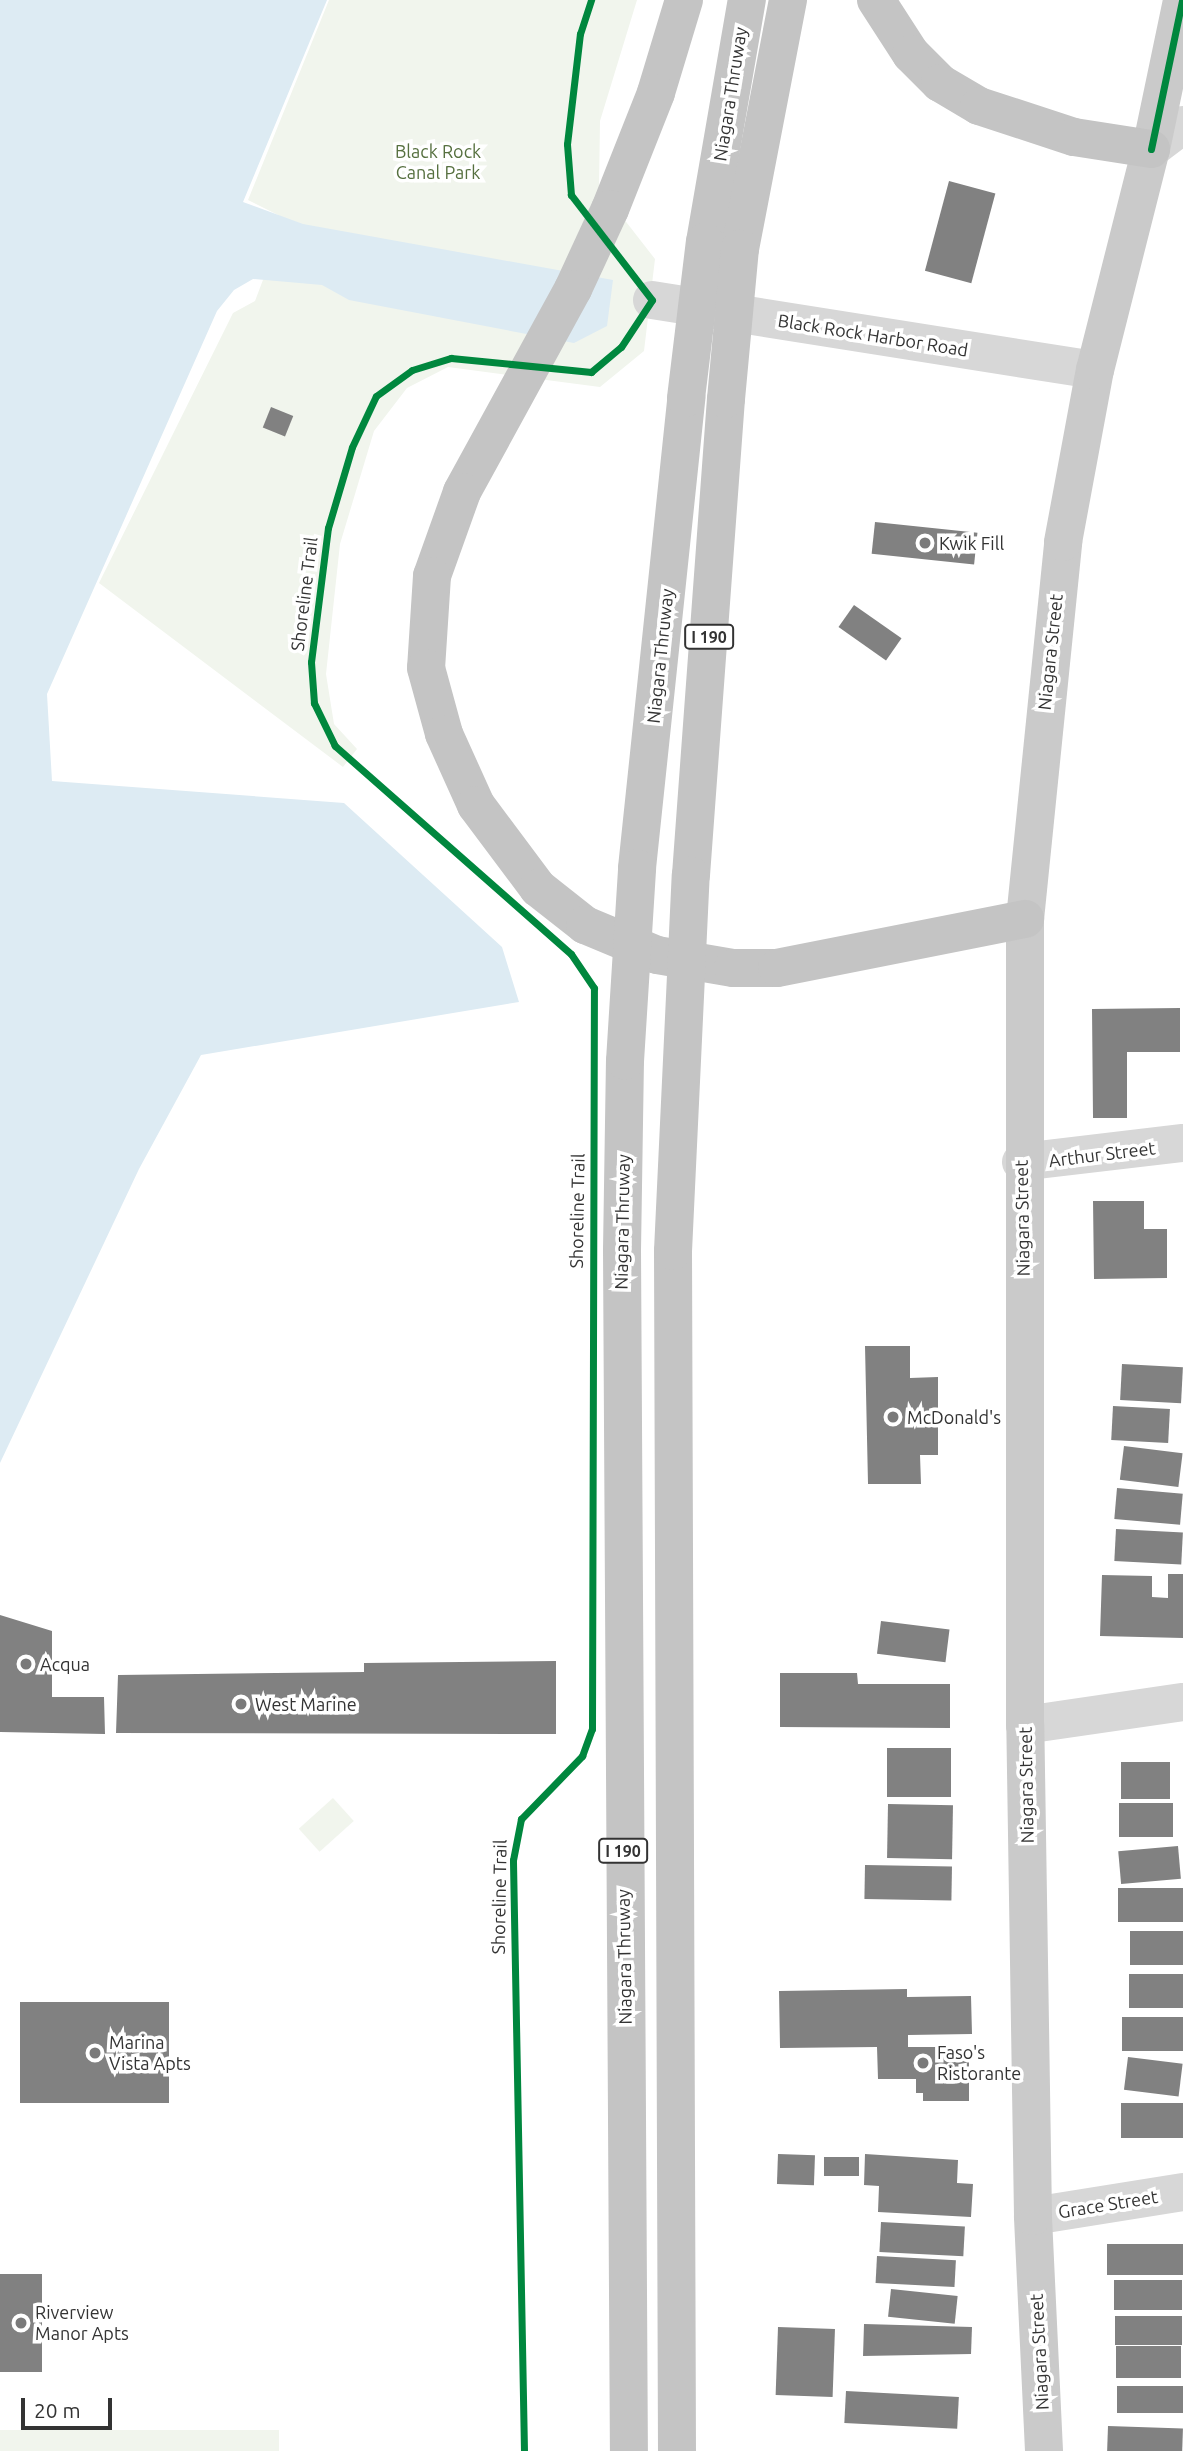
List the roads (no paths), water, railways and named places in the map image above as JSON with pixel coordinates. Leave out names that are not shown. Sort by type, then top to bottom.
[{"type":"highway","points":[[684,0],[628,167],[573,289],[491,434],[462,492],[432,576],[426,668],[444,734],[477,805],[514,860],[558,906],[615,940],[688,963],[733,968],[817,962],[1024,919]]},
{"type":"highway","name":"Niagara Thruway","points":[[677,2451],[673,1251],[691,875],[726,400],[723,245],[747,0]]},
{"type":"highway","name":"Niagara Thruway","points":[[629,2451],[622,1250],[625,1061],[637,868],[686,398],[723,245],[788,0]]},
{"type":"highway","points":[[876,0],[911,54],[940,83],[979,106],[1074,137],[1151,149]]},
{"type":"main road","name":"Niagara Street","points":[[1044,2451],[1032,2216],[1025,1725],[1021,1162],[1024,919],[1049,643],[1094,370],[1151,149],[1182,0]]},
{"type":"street","points":[[1151,149],[1183,125]]},
{"type":"street","name":"Black Rock Harbor Road","points":[[652,300],[1094,370]]},
{"type":"street","name":"Arthur Street","points":[[1021,1162],[1183,1143]]},
{"type":"street","points":[[1025,1725],[1183,1702]]},
{"type":"street","name":"Grace Street","points":[[1032,2216],[1183,2192]]},
{"type":"place","name":"Kwik Fill","points":[[925,543]]},
{"type":"place","name":"McDonald's","points":[[893,1417]]},
{"type":"place","name":"Acqua","points":[[26,1664]]},
{"type":"place","name":"West Marine","points":[[241,1704]]},
{"type":"place","name":"Marina Vista Apts","points":[[95,2053]]},
{"type":"place","name":"Faso's Ristorante","points":[[923,2063]]},
{"type":"place","name":"Riverview Manor Apts","points":[[21,2323]]},
{"type":"park label","name":"Black Rock Canal Park","points":[[438,162]]}]
